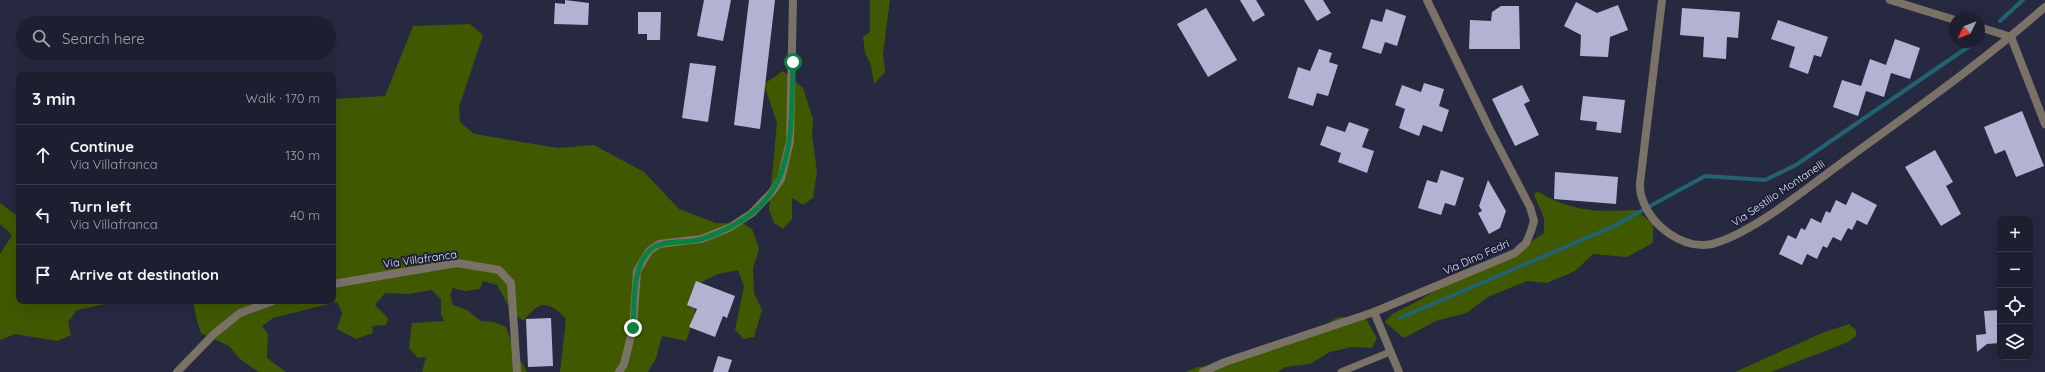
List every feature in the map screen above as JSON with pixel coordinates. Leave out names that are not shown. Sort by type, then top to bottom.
[{"type":"street","points":[[619,372],[624,364],[633,328],[637,271],[650,250],[659,244],[701,239],[729,228],[752,213],[772,192],[780,179],[790,141],[793,0]]},
{"type":"street","name":"Via Dino Fedri","points":[[1203,372],[1225,362],[1374,312],[1515,253],[1526,243],[1534,221],[1530,207],[1490,130],[1427,0]]},
{"type":"street","name":"Via Sestilio Montanelli","points":[[1662,0],[1640,183],[1642,198],[1658,225],[1674,237],[1701,245],[1713,244],[1742,232],[1856,153],[2011,37],[2045,7]]},
{"type":"street","points":[[1890,0],[1949,18]]},
{"type":"street","points":[[1985,29],[2011,37],[2045,124]]},
{"type":"street","name":"Via Villafranca","points":[[336,283],[457,263],[499,270],[511,283],[517,372]]},
{"type":"street","points":[[178,372],[214,334],[240,313],[266,304]]},
{"type":"street","points":[[1374,312],[1399,372]]},
{"type":"lane","points":[[1341,372],[1354,370],[1390,352]]},
{"type":"green space","points":[[870,0],[890,0],[883,54],[885,72],[874,84],[871,65],[865,53],[863,37],[870,32]]},
{"type":"green space","points":[[470,24],[483,35],[459,107],[460,122],[474,134],[558,148],[594,145],[644,172],[679,209],[716,223],[744,224],[752,229],[759,249],[753,268],[754,293],[762,310],[754,337],[744,339],[735,330],[744,286],[738,270],[718,274],[698,284],[694,319],[686,341],[662,336],[656,358],[648,372],[560,372],[566,319],[561,313],[554,308],[543,305],[535,309],[523,321],[509,307],[497,285],[483,281],[480,289],[465,291],[453,288],[450,295],[453,305],[467,310],[481,321],[494,322],[506,327],[512,345],[527,372],[422,372],[426,357],[418,358],[409,348],[412,323],[444,321],[441,314],[441,299],[432,290],[409,294],[385,293],[375,305],[388,318],[386,325],[372,326],[373,333],[356,339],[337,329],[342,313],[336,302],[336,99],[385,96],[413,26]]},
{"type":"green space","points":[[783,71],[803,88],[813,119],[812,136],[817,171],[813,198],[803,205],[792,198],[792,219],[783,229],[774,223],[769,209],[777,123],[764,84]]},
{"type":"green space","points":[[1537,191],[1549,198],[1573,207],[1609,211],[1636,210],[1653,224],[1653,243],[1627,257],[1593,254],[1575,271],[1547,283],[1527,281],[1490,296],[1466,313],[1436,321],[1404,338],[1385,322],[1392,314],[1418,301],[1453,280],[1513,254],[1544,233],[1544,218],[1534,195]]},
{"type":"green space","points":[[0,203],[16,215],[16,304],[106,304],[77,310],[68,322],[71,335],[57,341],[15,334],[0,340],[0,254],[12,235],[0,224]]},
{"type":"green space","points":[[194,304],[329,304],[273,318],[262,326],[268,334],[267,358],[286,372],[259,372],[241,360],[229,346],[201,333]]},
{"type":"green space","points":[[1339,317],[1365,317],[1377,338],[1372,348],[1351,347],[1330,352],[1310,364],[1285,367],[1278,372],[1185,372],[1198,367],[1230,363],[1285,346]]},
{"type":"green space","points":[[1849,324],[1856,330],[1856,336],[1848,342],[1771,372],[1735,372],[1822,333]]},
{"type":"building","points":[[565,0],[589,3],[588,25],[554,24],[555,3],[565,4]]},
{"type":"building","points":[[704,0],[731,0],[723,41],[697,36]]},
{"type":"building","points":[[749,0],[775,0],[760,129],[734,125]]},
{"type":"building","points":[[1240,0],[1256,0],[1265,15],[1253,22]]},
{"type":"building","points":[[1304,0],[1323,0],[1331,13],[1317,21]]},
{"type":"building","points":[[1576,2],[1597,13],[1618,5],[1628,30],[1610,37],[1608,57],[1580,56],[1581,35],[1564,26]]},
{"type":"building","points":[[1501,6],[1519,6],[1520,49],[1469,49],[1470,20],[1491,21],[1492,12]]},
{"type":"building","points":[[1206,8],[1237,60],[1208,77],[1177,24]]},
{"type":"building","points":[[1682,8],[1740,12],[1738,38],[1727,37],[1726,59],[1703,57],[1704,37],[1680,35]]},
{"type":"building","points":[[1386,9],[1406,16],[1397,46],[1385,42],[1381,54],[1362,48],[1371,19],[1382,22]]},
{"type":"building","points":[[638,12],[661,12],[660,40],[647,40],[647,34],[638,34]]},
{"type":"building","points":[[1778,20],[1828,37],[1821,57],[1814,55],[1808,74],[1789,67],[1795,47],[1771,39]]},
{"type":"building","points":[[1895,39],[1920,48],[1910,79],[1891,73],[1884,97],[1866,91],[1858,116],[1833,107],[1842,80],[1861,86],[1870,59],[1886,65]]},
{"type":"building","points":[[1319,49],[1332,53],[1329,62],[1338,65],[1328,96],[1317,93],[1313,106],[1288,98],[1298,67],[1310,71]]},
{"type":"building","points":[[690,63],[716,66],[708,122],[682,118]]},
{"type":"building","points":[[1424,83],[1444,89],[1439,106],[1449,110],[1442,132],[1423,125],[1419,136],[1399,128],[1405,109],[1395,105],[1402,85],[1421,92]]},
{"type":"building","points":[[1522,85],[1530,101],[1524,104],[1539,135],[1515,146],[1492,99]]},
{"type":"building","points":[[1583,96],[1625,100],[1621,133],[1596,130],[1597,122],[1580,120]]},
{"type":"building","points":[[2022,111],[2044,166],[2016,177],[2005,150],[1995,154],[1984,127]]},
{"type":"building","points":[[1349,122],[1369,129],[1362,147],[1374,151],[1367,173],[1338,162],[1341,153],[1320,145],[1327,126],[1345,132]]},
{"type":"building","points":[[1935,150],[1953,182],[1946,186],[1961,214],[1941,226],[1905,167]]},
{"type":"building","points":[[1441,170],[1464,178],[1455,206],[1445,203],[1441,215],[1418,208],[1427,180],[1437,183]]},
{"type":"building","points":[[1555,172],[1618,177],[1616,204],[1554,199]]},
{"type":"building","points":[[1488,180],[1506,211],[1500,228],[1489,234],[1478,213],[1482,211],[1479,206]]},
{"type":"building","points":[[1852,192],[1877,205],[1867,225],[1857,220],[1852,230],[1848,228],[1841,241],[1833,237],[1827,248],[1823,246],[1817,259],[1807,254],[1802,265],[1779,254],[1788,235],[1796,239],[1801,228],[1805,230],[1811,218],[1821,223],[1826,211],[1830,213],[1836,200],[1846,205]]},
{"type":"building","points":[[696,281],[735,296],[727,318],[723,316],[715,337],[689,327],[697,309],[687,305]]},
{"type":"building","points":[[1997,310],[1997,343],[1987,344],[1977,352],[1976,335],[1986,334],[1984,311]]},
{"type":"building","points":[[551,318],[553,366],[528,367],[526,319]]},
{"type":"building","points":[[718,356],[732,360],[728,372],[713,372]]},
{"type":"waterway","points":[[2000,21],[2023,0]]},
{"type":"waterway","points":[[1400,318],[1612,227],[1705,176],[1765,180],[1796,165],[1967,48]]},
{"type":"route","points":[[633,328],[637,271],[650,250],[659,244],[673,244],[701,239],[729,228],[752,213],[772,192],[780,179],[790,141],[793,62]]}]
